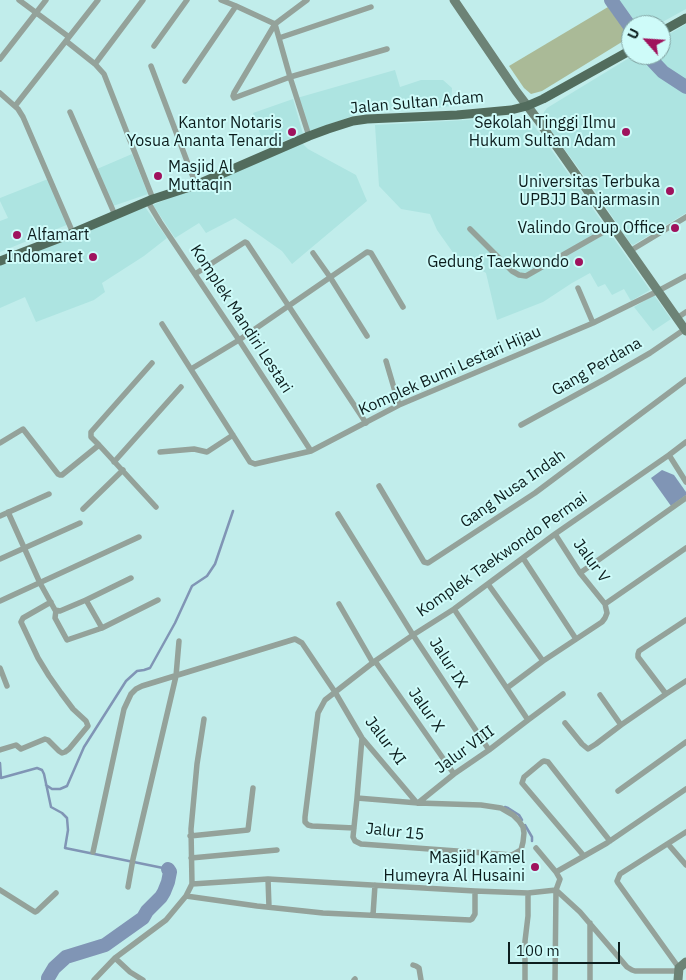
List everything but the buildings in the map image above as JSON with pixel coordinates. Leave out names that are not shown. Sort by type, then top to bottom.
[{"type":"main road","points":[[454,0],[685,330]]},
{"type":"main road","points":[[671,26],[686,18]]},
{"type":"main road","name":"Jalan Sultan Adam","points":[[0,261],[151,200],[196,185],[309,136],[353,121],[457,115],[510,110],[527,106],[621,56]]},
{"type":"street","name":"Komplek Mandiri Lestari","points":[[19,0],[67,39],[104,74],[151,200],[196,274],[311,451]]},
{"type":"street","points":[[0,60],[46,0]]},
{"type":"street","points":[[15,106],[98,0]]},
{"type":"street","points":[[94,64],[143,0]]},
{"type":"street","points":[[154,46],[187,0]]},
{"type":"street","points":[[221,0],[275,24],[309,136]]},
{"type":"street","points":[[307,0],[275,24],[237,87],[234,98],[290,78],[387,49]]},
{"type":"street","points":[[184,81],[236,6]]},
{"type":"street","points":[[279,38],[371,7]]},
{"type":"street","points":[[151,66],[196,185]]},
{"type":"street","points":[[0,93],[15,106],[23,118],[73,233]]},
{"type":"street","points":[[70,112],[115,216]]},
{"type":"street","points":[[630,251],[686,216]]},
{"type":"street","points":[[470,229],[512,271],[518,275],[526,276],[612,227]]},
{"type":"street","points":[[196,274],[246,242],[366,423]]},
{"type":"street","points":[[313,252],[367,336]]},
{"type":"street","points":[[191,369],[239,340],[369,252],[403,307]]},
{"type":"street","name":"Komplek Bumi Lestari Hijau","points":[[233,435],[250,462],[255,464],[311,451],[399,405],[593,323],[686,276]]},
{"type":"street","points":[[578,288],[593,323]]},
{"type":"street","points":[[677,318],[686,312]]},
{"type":"street","points":[[160,452],[194,449],[207,452],[233,435],[162,324]]},
{"type":"street","name":"Gang Perdana","points":[[521,425],[605,379],[685,330]]},
{"type":"street","points":[[386,361],[399,405]]},
{"type":"street","points":[[152,363],[91,432],[91,436],[156,507]]},
{"type":"street","name":"Gang Nusa Indah","points":[[379,486],[424,562],[428,563],[535,493],[686,380]]},
{"type":"street","points":[[114,462],[181,387]]},
{"type":"street","points":[[0,443],[22,429],[60,475],[99,445]]},
{"type":"street","name":"Komplek Taekwondo Permai","points":[[335,692],[374,662],[454,609],[555,534],[686,442]]},
{"type":"street","points":[[669,455],[686,482]]},
{"type":"street","points":[[84,509],[123,470]]},
{"type":"street","points":[[0,516],[49,494]]},
{"type":"street","points":[[580,573],[686,498]]},
{"type":"street","points":[[8,512],[40,583],[56,610],[55,618],[67,640],[102,628],[158,600]]},
{"type":"street","name":"Jalur IX","points":[[338,514],[413,635],[489,750]]},
{"type":"street","points":[[0,559],[80,524]]},
{"type":"street","name":"Jalur V","points":[[555,534],[580,573],[605,604]]},
{"type":"street","points":[[0,601],[139,537]]},
{"type":"street","points":[[507,688],[543,661],[602,622],[607,613],[605,604],[686,548]]},
{"type":"street","points":[[523,558],[576,639]]},
{"type":"street","points":[[56,610],[60,611],[86,600],[130,578]]},
{"type":"street","points":[[488,584],[543,661]]},
{"type":"street","points":[[86,600],[102,628]]},
{"type":"street","points":[[0,750],[16,745],[21,749],[45,739],[62,753],[69,749],[88,726],[86,721],[69,704],[48,676],[21,622],[23,618],[51,602]]},
{"type":"street","name":"Jalur X","points":[[339,604],[374,662],[454,774]]},
{"type":"street","points":[[454,609],[528,720]]},
{"type":"street","points":[[666,694],[638,657],[639,650],[686,620]]},
{"type":"street","name":"Jalur XI","points":[[176,676],[295,639],[302,643],[335,692],[362,738],[418,803]]},
{"type":"street","points":[[128,887],[176,676],[179,641]]},
{"type":"street","points":[[0,668],[7,686]]},
{"type":"street","points":[[93,852],[127,700],[136,689],[176,676]]},
{"type":"street","points":[[564,723],[588,749],[686,681]]},
{"type":"street","name":"Jalur 15","points":[[335,692],[325,700],[318,713],[304,817],[308,825],[354,828],[353,837],[355,841],[361,844],[512,855],[521,850],[523,827],[508,811],[501,808],[481,806],[418,803]]},
{"type":"street","name":"Jalur VIII","points":[[418,803],[454,774],[563,694]]},
{"type":"street","points":[[600,695],[621,725]]},
{"type":"street","points":[[94,980],[114,958],[166,920],[190,892],[190,836],[197,764],[204,719]]},
{"type":"street","points":[[354,828],[362,738]]},
{"type":"street","points":[[618,791],[686,742]]},
{"type":"street","points":[[584,856],[522,783],[524,777],[542,762],[548,762],[610,841]]},
{"type":"street","points":[[190,836],[248,830],[253,788]]},
{"type":"street","points":[[556,872],[610,841],[686,789]]},
{"type":"street","points":[[356,798],[418,803]]},
{"type":"street","points":[[680,970],[618,881],[620,874],[684,835]]},
{"type":"street","points":[[668,844],[686,865]]},
{"type":"street","points":[[536,848],[560,879],[556,890],[555,980]]},
{"type":"street","points":[[191,858],[277,850]]},
{"type":"street","points":[[190,892],[268,879],[475,891],[528,893],[556,890],[580,912],[627,967],[632,970],[680,970]]},
{"type":"street","points":[[268,879],[269,907]]},
{"type":"street","points":[[374,916],[375,885]]},
{"type":"street","points":[[0,890],[35,912],[56,893]]},
{"type":"street","points":[[190,892],[269,907],[323,913],[470,920],[475,914],[475,891]]},
{"type":"street","points":[[525,980],[528,893]]},
{"type":"street","points":[[590,923],[590,980]]},
{"type":"street","points":[[114,958],[143,980]]},
{"type":"street","points":[[413,965],[419,968],[421,980]]},
{"type":"shaded area","points":[[619,0],[686,0],[686,9],[671,17],[671,15],[630,15]]},
{"type":"shaded area","points":[[686,24],[686,88],[660,65],[671,65],[671,33]]},
{"type":"shaded area","points":[[621,63],[621,65],[652,65],[686,91],[686,213],[633,245],[630,243],[593,188],[543,120],[544,112],[547,108]]},
{"type":"shaded area","points":[[395,70],[400,87],[421,80],[443,80],[452,88],[451,106],[358,114],[313,130],[308,130],[297,98]]},
{"type":"shaded area","points":[[293,99],[303,134],[265,148],[253,113]]},
{"type":"shaded area","points":[[522,117],[530,121],[541,135],[650,290],[631,301],[624,289],[612,295],[605,284],[598,287],[590,273],[543,302],[497,320],[486,273],[454,254],[437,230],[430,214],[401,209],[379,186],[375,125]]},
{"type":"shaded area","points":[[302,143],[308,149],[356,175],[367,201],[292,264],[282,251],[235,218],[206,233],[199,223],[175,238],[153,205],[206,182]]},
{"type":"shaded area","points":[[132,154],[148,194],[113,206],[97,169]]},
{"type":"shaded area","points":[[48,179],[69,224],[0,252],[0,221],[8,218],[0,198]]},
{"type":"shaded area","points":[[145,207],[167,238],[144,256],[102,283],[105,292],[94,300],[36,322],[25,297],[0,308],[0,265]]},
{"type":"shaded area","points":[[654,295],[671,319],[653,331],[634,307]]},
{"type":"shaded area","points":[[662,470],[674,475],[686,492],[686,495],[671,506],[651,478]]},
{"type":"green space","points":[[608,7],[621,25],[621,43],[542,91],[531,94],[524,88],[509,66]]},
{"type":"waterway","points":[[611,0],[622,15]]},
{"type":"waterway","points":[[656,65],[663,72],[686,87]]},
{"type":"waterway","points":[[46,785],[52,789],[60,789],[67,786],[84,747],[126,681],[137,671],[150,668],[175,623],[192,586],[207,576],[215,564],[233,511]]},
{"type":"waterway","points":[[0,763],[1,778],[37,768],[42,770],[51,807],[67,818],[68,830],[65,848],[168,869]]},
{"type":"waterway","points":[[505,807],[519,815],[522,820]]},
{"type":"waterway","points":[[525,825],[532,837],[532,841]]},
{"type":"waterway","points":[[48,980],[54,968],[66,957],[105,945],[143,918],[164,892],[170,872],[168,869]]},
{"type":"place","name":"Kantor Notaris Yosua Ananta Tenardi","points":[[292,132]]},
{"type":"place","name":"Sekolah Tinggi Ilmu Hukum Sultan Adam","points":[[626,132]]},
{"type":"place","name":"Masjid Al Muttaqin","points":[[158,176]]},
{"type":"place","name":"Universitas Terbuka UPBJJ Banjarmasin","points":[[670,191]]},
{"type":"place","name":"Valindo Group Office","points":[[675,228]]},
{"type":"place","name":"Alfamart","points":[[17,235]]},
{"type":"place","name":"Indomaret","points":[[93,257]]},
{"type":"place","name":"Gedung Taekwondo","points":[[579,262]]},
{"type":"place","name":"Masjid Kamel Humeyra Al Husaini","points":[[535,867]]}]
